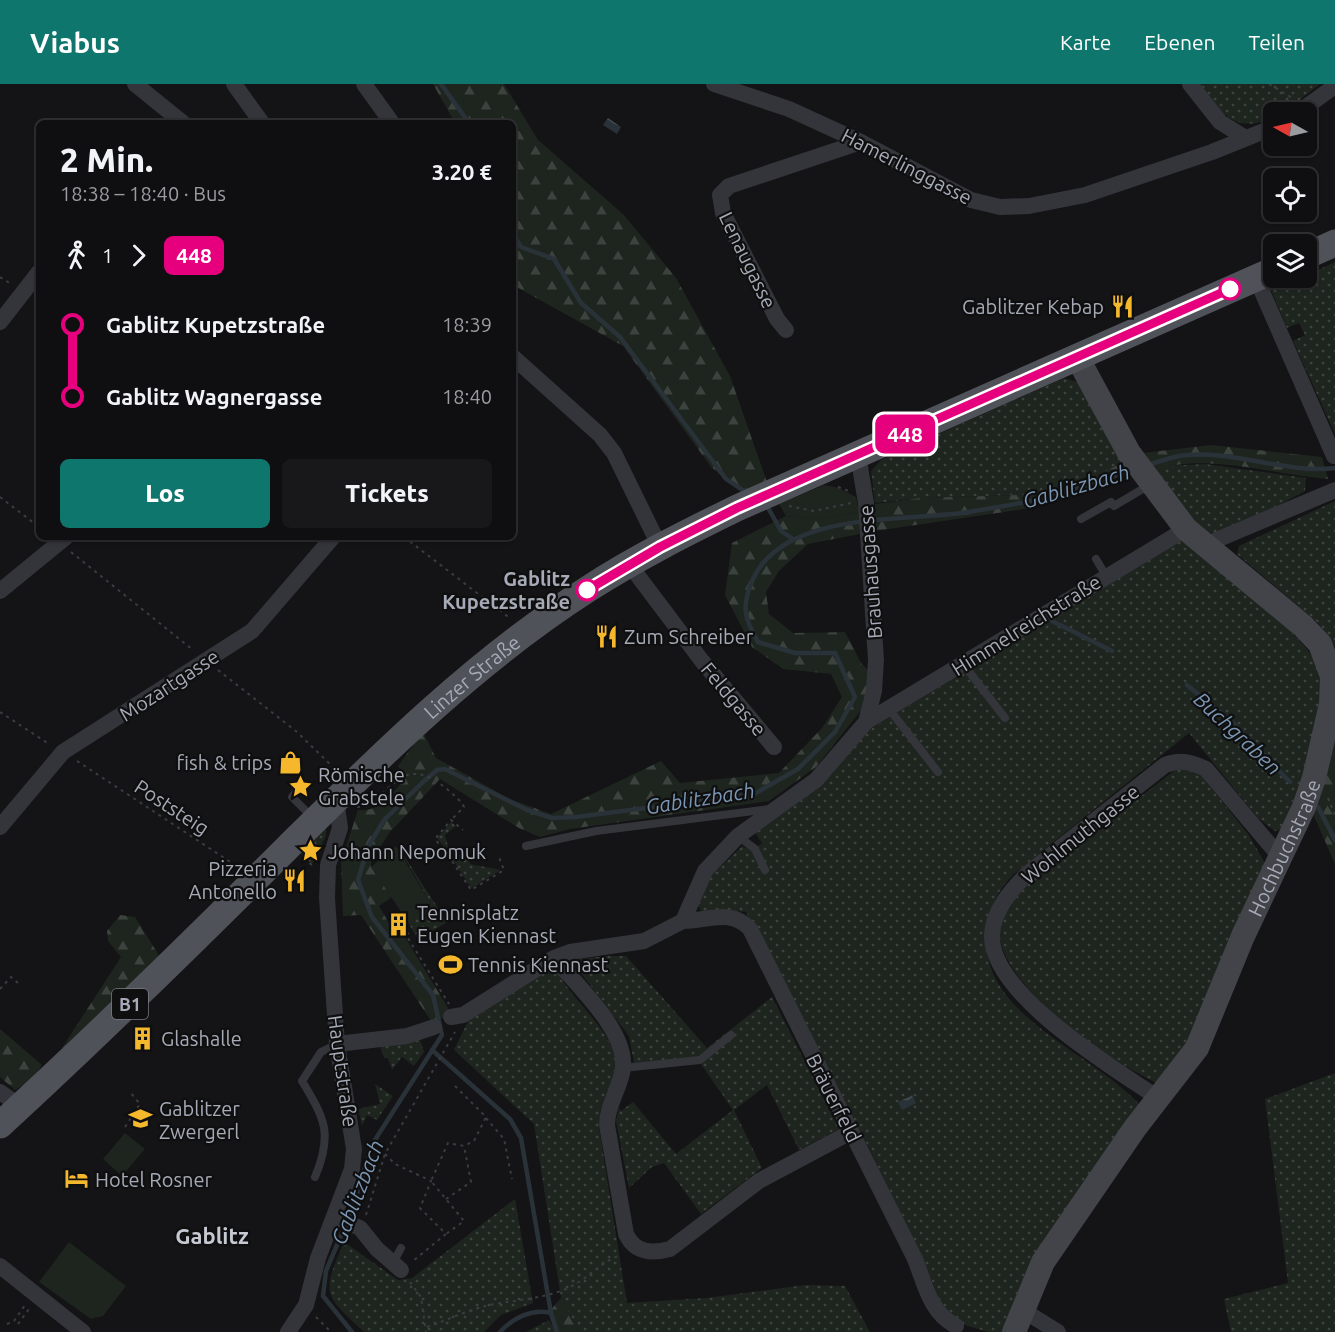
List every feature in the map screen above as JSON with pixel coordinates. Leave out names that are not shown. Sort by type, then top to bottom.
[{"type":"main road","points":[[1317,251],[1335,243]]},
{"type":"main road","name":"Linzer Straße","points":[[0,1125],[10,1099],[103,1031],[315,820],[348,797],[441,701],[528,632],[586,590],[660,547],[768,500],[858,455],[1263,274]]},
{"type":"street","points":[[135,84],[179,120]]},
{"type":"street","points":[[234,84],[260,120]]},
{"type":"street","points":[[364,84],[390,120]]},
{"type":"street","name":"Hamerlinggasse","points":[[714,84],[789,109],[861,142],[971,200],[1017,207],[1055,202],[1103,189],[1212,152],[1263,131]]},
{"type":"street","points":[[1190,84],[1220,122],[1244,137]]},
{"type":"street","points":[[1313,102],[1335,86]]},
{"type":"street","points":[[157,120],[166,109]]},
{"type":"street","name":"Lenaugasse","points":[[786,330],[777,319],[723,213],[720,195],[729,186],[861,142]]},
{"type":"street","points":[[0,322],[36,276]]},
{"type":"street","points":[[1269,288],[1334,456]]},
{"type":"street","name":"Hochbuchstraße","points":[[1018,1321],[1043,1262],[1158,1098],[1197,1048],[1243,936],[1281,858],[1314,778],[1331,704],[1333,676],[1320,644],[1303,626],[1207,544],[1186,529],[1130,453],[1077,357]]},
{"type":"street","points":[[516,360],[600,435],[614,453],[660,547]]},
{"type":"street","name":"Brauhausgasse","points":[[682,921],[705,871],[738,836],[816,780],[866,722],[874,691],[876,660],[865,501],[858,455]]},
{"type":"street","points":[[1207,544],[1335,490]]},
{"type":"street","name":"Himmelreichstraße","points":[[866,722],[1186,529]]},
{"type":"street","points":[[0,591],[63,540]]},
{"type":"street","name":"Mozartgasse","points":[[0,827],[63,752],[214,666],[252,631],[330,540]]},
{"type":"street","name":"Feldgasse","points":[[629,564],[702,661],[774,747]]},
{"type":"street","points":[[874,691],[889,709]]},
{"type":"street","name":"Wohlmuthgasse","points":[[1158,1098],[1082,1045],[1030,1003],[1012,984],[993,945],[992,935],[999,911],[1028,873],[1165,765],[1176,761],[1190,761],[1206,769],[1281,858]]},
{"type":"street","name":"Hauptstraße","points":[[288,1332],[306,1305],[318,1258],[347,1223],[354,1149],[337,1044],[326,879],[348,797]]},
{"type":"street","name":"Bräuerfeld","points":[[682,921],[726,916],[740,919],[750,929],[915,1259],[935,1310],[945,1320],[956,1326]]},
{"type":"street","points":[[455,1013],[554,958],[570,952],[644,941],[682,921]]},
{"type":"street","points":[[554,958],[612,1027],[623,1055],[620,1084],[607,1110],[607,1125],[626,1234],[637,1248],[655,1253],[670,1249],[759,1181],[851,1132]]},
{"type":"street","points":[[337,1044],[407,1036],[434,1027]]},
{"type":"street","points":[[347,1223],[398,1260]]},
{"type":"street","points":[[0,1266],[30,1298],[83,1332]]},
{"type":"street","points":[[1018,1321],[1058,1332]]},
{"type":"lane","points":[[1081,519],[1111,502],[1114,506],[1149,481]]},
{"type":"lane","points":[[1096,559],[1106,576]]},
{"type":"lane","points":[[963,664],[1005,718]]},
{"type":"lane","points":[[889,709],[938,772]]},
{"type":"lane","points":[[297,790],[292,797],[315,820]]},
{"type":"lane","points":[[525,846],[596,831],[777,808]]},
{"type":"lane","points":[[738,836],[755,849],[765,870]]},
{"type":"lane","points":[[623,1068],[700,1060],[731,1035]]},
{"type":"lane","points":[[315,1177],[325,1153],[322,1114],[302,1082],[321,1052],[337,1044]]},
{"type":"path","points":[[1269,84],[1292,102]]},
{"type":"path","points":[[830,484],[865,501]]},
{"type":"path","points":[[0,498],[36,525]]},
{"type":"path","points":[[768,500],[791,508],[814,511],[865,501]]},
{"type":"path","points":[[63,540],[297,732],[348,797],[369,806],[402,777],[415,775],[440,781],[464,807],[432,842]]},
{"type":"path","points":[[408,540],[528,632]]},
{"type":"path","points":[[0,712],[42,739]]},
{"type":"path","name":"Poststeig","points":[[63,752],[256,879]]},
{"type":"path","points":[[449,822],[463,830]]},
{"type":"path","points":[[435,839],[464,881],[473,890],[502,872],[504,868],[498,855]]},
{"type":"path","points":[[448,855],[470,850]]},
{"type":"path","points":[[446,863],[451,860]]},
{"type":"path","points":[[461,884],[464,881]]},
{"type":"path","points":[[347,1223],[449,1044],[455,1013],[406,934],[409,933]]},
{"type":"path","points":[[0,989],[11,977],[19,984]]},
{"type":"path","points":[[455,1086],[504,1139],[512,1179]]},
{"type":"path","points":[[125,1127],[140,1104],[130,1092]]},
{"type":"path","points":[[446,1234],[420,1208],[448,1143],[464,1146],[474,1141],[486,1118]]},
{"type":"path","points":[[446,1199],[471,1182],[464,1146]]},
{"type":"path","points":[[385,1154],[395,1164],[431,1181],[464,1221],[446,1234],[398,1260],[421,1297],[426,1332]]},
{"type":"path","points":[[427,1327],[487,1306],[539,1298],[565,1289],[580,1283],[606,1260],[637,1248]]},
{"type":"path","points":[[7,1324],[14,1321],[30,1298]]},
{"type":"path","points":[[14,1321],[19,1324],[31,1307],[30,1298]]},
{"type":"path","points":[[315,1315],[331,1332]]},
{"type":"green space","points":[[433,84],[504,84],[538,140],[624,215],[676,278],[730,376],[768,485],[742,493],[711,467],[623,346],[516,287],[516,120],[453,120]]},
{"type":"green space","points":[[1198,84],[1320,84],[1297,102],[1263,102],[1263,121],[1260,122],[1249,124],[1239,122],[1221,112]]},
{"type":"green space","points":[[1335,262],[1335,434],[1293,341],[1305,335],[1299,323],[1287,328],[1271,290],[1317,288],[1317,270]]},
{"type":"green space","points":[[1064,378],[1077,382],[1125,461],[1082,484],[1053,494],[920,498],[875,503],[871,471],[881,460]]},
{"type":"green space","points":[[1211,445],[1322,457],[1328,479],[1239,466],[1194,463],[1172,465],[1151,471],[1143,453]]},
{"type":"green space","points":[[1125,461],[1133,472],[1031,508],[875,531],[875,504],[920,498],[1052,494],[1082,484]]},
{"type":"green space","points":[[1205,464],[1306,478],[1305,491],[1232,528],[1221,532],[1205,532],[1198,530],[1151,471],[1164,466]]},
{"type":"green space","points":[[824,485],[839,488],[856,497],[859,512],[819,519],[786,516],[779,504]]},
{"type":"green space","points":[[1335,501],[1335,647],[1318,623],[1237,554],[1239,546]]},
{"type":"green space","points":[[859,512],[860,534],[808,544],[779,571],[766,592],[769,614],[793,633],[845,632],[861,663],[870,672],[866,704],[816,767],[769,801],[570,829],[540,837],[519,828],[440,779],[390,832],[371,861],[371,867],[392,897],[379,906],[397,937],[403,934],[448,1008],[447,1015],[433,1024],[361,915],[343,916],[341,862],[358,810],[366,810],[379,805],[405,779],[398,766],[423,732],[436,758],[510,799],[551,814],[661,761],[680,783],[779,773],[822,728],[842,697],[831,674],[783,669],[752,647],[725,595],[732,543],[786,516],[819,519]]},
{"type":"green space","points":[[1181,540],[1259,602],[1298,639],[1312,656],[1321,672],[1324,687],[1318,728],[1304,774],[1281,830],[1275,831],[1258,818],[1189,733],[1015,873],[996,898],[987,929],[988,959],[999,985],[1018,1008],[1042,1029],[1120,1086],[1141,1106],[1037,1251],[1019,1288],[1005,1332],[988,1332],[954,1320],[943,1309],[923,1259],[869,1148],[746,912],[726,910],[702,912],[696,903],[709,878],[742,846],[752,851],[762,843],[755,833],[799,802],[859,736]]},
{"type":"green space","points":[[1335,708],[1335,864],[1314,816]]},
{"type":"green space","points":[[1179,767],[1201,775],[1248,834],[1268,868],[1188,1046],[1159,1084],[1115,1060],[1090,1043],[1041,1002],[1022,981],[1007,959],[1000,931],[1007,910],[1025,886]]},
{"type":"green space","points":[[451,822],[456,826],[445,835],[450,854],[437,838]]},
{"type":"green space","points":[[326,826],[326,836],[312,864],[300,852]]},
{"type":"green space","points":[[397,845],[447,922],[418,940],[406,919],[431,904]]},
{"type":"green space","points":[[396,846],[431,904],[406,919],[371,867]]},
{"type":"green space","points":[[467,853],[470,864],[501,870],[471,888],[451,857]]},
{"type":"green space","points":[[120,915],[135,917],[160,957],[66,1053],[62,1048],[121,957],[108,941],[107,931]]},
{"type":"green space","points":[[626,956],[707,1048],[772,997],[839,1129],[799,1150],[767,1085],[734,1110],[762,1168],[701,1214],[664,1163],[652,1167],[629,1188],[616,1121],[619,1108],[621,1111],[633,1102],[676,1154],[733,1110],[696,1057],[634,1063],[629,1036],[574,964],[580,959]]},
{"type":"green space","points":[[548,967],[556,969],[602,1030],[615,1057],[616,1070],[602,1104],[599,1128],[627,1303],[706,1298],[805,1285],[845,1286],[870,1332],[579,1332],[561,1298],[534,1124],[454,1050],[471,1015]]},
{"type":"green space","points":[[0,1029],[42,1065],[32,1080],[15,1090],[0,1077]]},
{"type":"green space","points":[[419,1037],[424,1052],[414,1066],[402,1057],[392,1070],[380,1046]]},
{"type":"green space","points":[[1335,1073],[1335,1332],[1231,1332],[1224,1299],[1288,1283],[1265,1099]]},
{"type":"green space","points":[[375,1084],[393,1096],[377,1120],[367,1115],[362,1126],[358,1109],[380,1104]]},
{"type":"green space","points":[[125,1133],[145,1149],[122,1176],[103,1159]]},
{"type":"green space","points":[[515,1199],[533,1303],[501,1315],[484,1332],[364,1332],[333,1300],[330,1283],[344,1242],[398,1280],[412,1278]]},
{"type":"green space","points":[[69,1242],[126,1286],[103,1316],[91,1319],[39,1282]]},
{"type":"green space","points":[[561,1298],[579,1332],[556,1332],[548,1313]]},
{"type":"green space","points":[[549,1320],[556,1332],[526,1332]]},
{"type":"water","points":[[608,118],[621,127],[617,134],[603,125]]},
{"type":"water","points":[[912,1095],[916,1103],[902,1110],[898,1102]]},
{"type":"waterway","points":[[441,84],[467,120]]},
{"type":"waterway","points":[[516,239],[521,247],[554,259],[581,303],[620,337],[726,479],[744,491],[749,490]]},
{"type":"waterway","name":"Gablitzbach","points":[[1148,465],[1179,456],[1198,454],[1218,455],[1296,468],[1335,468]]},
{"type":"waterway","name":"Gablitzbach","points":[[348,1219],[373,1143],[442,1035],[433,995],[372,917],[358,880],[368,847],[384,820],[423,782],[437,770],[445,769],[527,810],[552,818],[576,817],[754,794],[798,769],[835,732],[855,697],[835,653],[795,653],[758,642],[747,619],[746,604],[753,579],[769,557],[791,541],[819,530],[849,523],[943,515],[1023,503],[1064,493],[1132,470]]},
{"type":"waterway","points":[[766,504],[781,531],[793,539]]},
{"type":"waterway","name":"Buchgraben","points":[[1052,621],[1112,651]]},
{"type":"waterway","name":"Buchgraben","points":[[1187,685],[1232,722],[1290,782]]},
{"type":"waterway","name":"Buchgraben","points":[[1318,807],[1335,840]]},
{"type":"waterway","points":[[432,1050],[510,1119],[521,1138],[551,1313]]},
{"type":"waterway","name":"Gablitzbach","points":[[345,1226],[326,1271],[323,1296],[352,1332]]},
{"type":"waterway","points":[[500,1332],[523,1315],[537,1312],[551,1313],[557,1332]]},
{"type":"bus line","name":"448","points":[[587,590],[660,547],[737,508],[1230,289]]},
{"type":"place","name":"Gablitzer Kebap","points":[[1122,306]]},
{"type":"place","name":"Gablitz Kupetzstraße","points":[[587,590]]},
{"type":"place","name":"Zum Schreiber","points":[[606,636]]},
{"type":"place","name":"fish & trips","points":[[290,762]]},
{"type":"place","name":"Römische Grabstele","points":[[300,786]]},
{"type":"place","name":"Johann Nepomuk","points":[[310,851]]},
{"type":"place","name":"Pizzeria Antonello","points":[[295,880]]},
{"type":"place","name":"Tennisplatz Eugen Kiennast","points":[[399,924]]},
{"type":"place","name":"Tennis Kiennast","points":[[450,964]]},
{"type":"place","name":"Glashalle","points":[[143,1038]]},
{"type":"place","name":"Gablitzer Zwergerl","points":[[141,1119]]},
{"type":"place","name":"Hotel Rosner","points":[[77,1179]]},
{"type":"district","name":"Gablitz","points":[[212,1235]]}]
